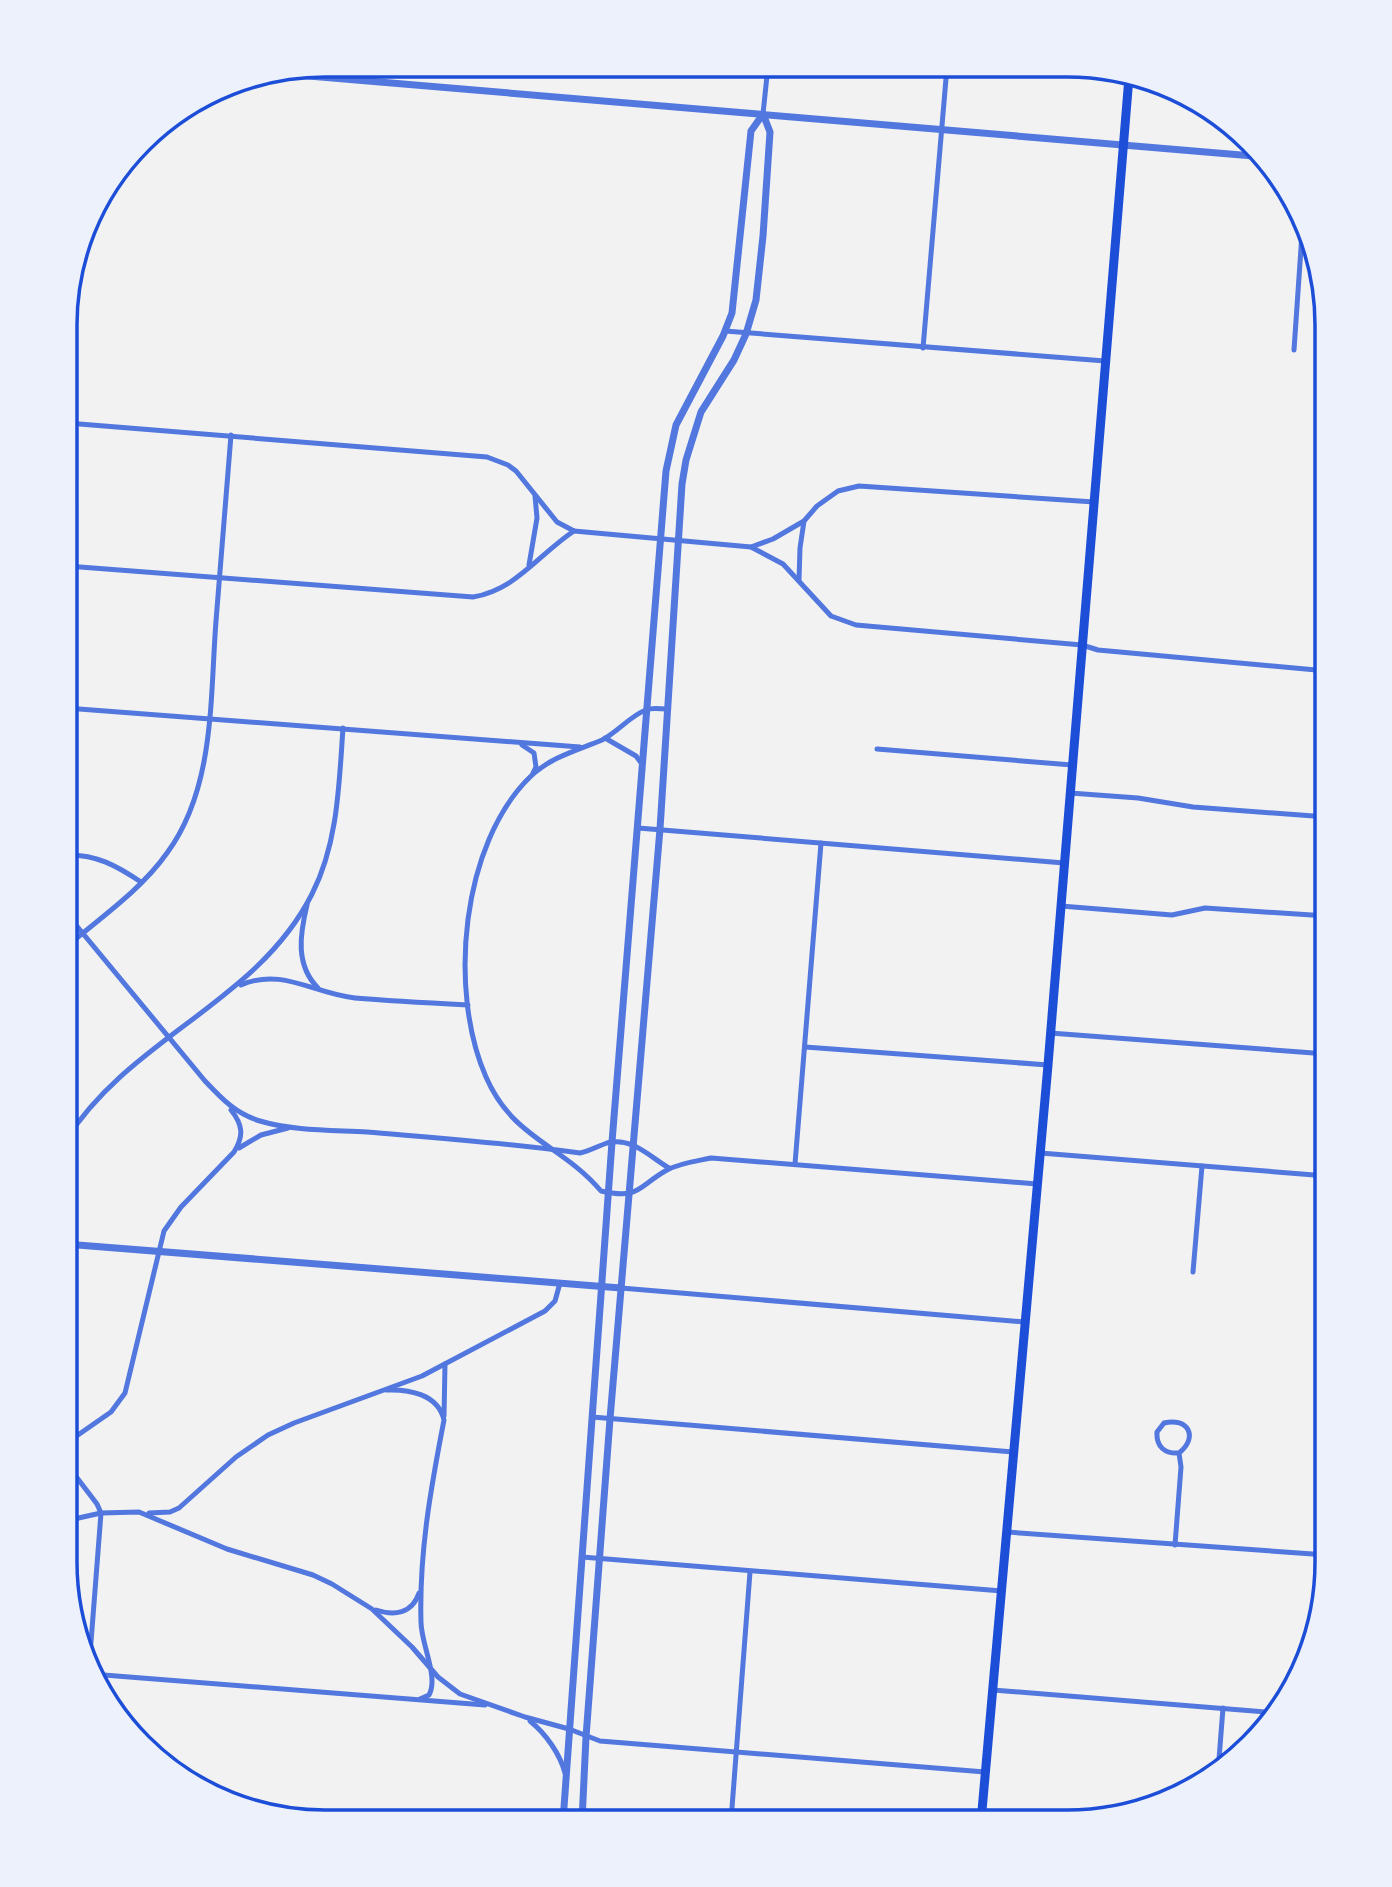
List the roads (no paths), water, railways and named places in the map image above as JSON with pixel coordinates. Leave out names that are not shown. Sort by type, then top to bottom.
[{"type":"main road","points":[[983,1810],[1128,84]]},
{"type":"street","points":[[583,1810],[610,1419],[660,829],[682,484],[686,460],[701,412],[734,360],[757,300],[770,132],[763,114],[767,77]]},
{"type":"street","points":[[923,348],[946,77]]},
{"type":"street","points":[[332,78],[1248,156]]},
{"type":"street","points":[[564,1810],[608,1192],[666,471],[676,425],[725,331],[735,294],[751,131],[763,114]]},
{"type":"street","points":[[1294,350],[1301,243]]},
{"type":"street","points":[[725,331],[1105,361]]},
{"type":"street","points":[[77,424],[487,457],[516,471],[558,522],[574,531],[751,547],[783,564],[831,616],[856,625],[1315,670]]},
{"type":"street","points":[[77,938],[141,882],[168,853],[188,816],[204,768],[231,435]]},
{"type":"street","points":[[751,547],[804,521],[817,506],[838,491],[859,486],[1094,502]]},
{"type":"street","points":[[528,566],[537,519],[535,496]]},
{"type":"street","points":[[799,580],[804,521]]},
{"type":"street","points":[[77,567],[473,597],[500,590],[519,578],[528,566],[574,531]]},
{"type":"street","points":[[77,709],[584,747]]},
{"type":"street","points":[[531,776],[550,762],[605,738],[647,709],[667,709]]},
{"type":"street","points":[[77,1124],[121,1074],[234,988],[270,954],[307,902],[319,876],[334,829],[343,728]]},
{"type":"street","points":[[605,738],[636,756],[643,765]]},
{"type":"street","points":[[517,743],[534,753],[536,766],[496,826],[479,871],[469,919],[466,953],[468,1005],[482,1067],[504,1111],[533,1137],[588,1175],[601,1191],[630,1195],[669,1168],[711,1158],[1037,1184]]},
{"type":"street","points":[[877,749],[1072,765]]},
{"type":"street","points":[[1070,793],[1138,798],[1193,807],[1315,816]]},
{"type":"street","points":[[638,828],[1064,863]]},
{"type":"street","points":[[796,1164],[821,843]]},
{"type":"street","points":[[77,855],[104,860],[141,882]]},
{"type":"street","points":[[307,902],[302,934],[303,963],[306,973],[320,990]]},
{"type":"street","points":[[1061,906],[1172,915],[1205,908],[1315,915]]},
{"type":"street","points":[[77,926],[228,1106],[242,1128],[240,1142],[234,1152],[170,1221],[158,1251],[125,1393],[111,1412],[77,1436]]},
{"type":"street","points":[[234,988],[251,981],[274,978],[355,998],[468,1005]]},
{"type":"street","points":[[1050,1033],[1314,1053]]},
{"type":"street","points":[[805,1047],[1048,1065]]},
{"type":"street","points":[[228,1106],[260,1122],[490,1141],[580,1153],[612,1142],[633,1144],[669,1168]]},
{"type":"street","points":[[234,1152],[261,1135],[296,1126]]},
{"type":"street","points":[[1040,1153],[1314,1175]]},
{"type":"street","points":[[1193,1272],[1202,1166]]},
{"type":"street","points":[[77,1245],[1025,1322]]},
{"type":"street","points":[[77,1518],[101,1513],[170,1512],[179,1508],[236,1457],[268,1435],[422,1376],[445,1364],[545,1311],[555,1301],[559,1283]]},
{"type":"street","points":[[415,1700],[429,1695],[434,1683],[421,1626],[421,1587],[425,1525],[444,1420],[445,1364]]},
{"type":"street","points":[[380,1391],[404,1389],[420,1395],[440,1408],[444,1420]]},
{"type":"street","points":[[592,1417],[1013,1452]]},
{"type":"street","points":[[1164,1423],[1182,1423],[1189,1432],[1189,1443],[1179,1453],[1166,1452],[1158,1444],[1157,1432],[1164,1423]]},
{"type":"street","points":[[1175,1545],[1181,1467],[1179,1453]]},
{"type":"street","points":[[77,1478],[101,1513],[91,1644]]},
{"type":"street","points":[[139,1512],[227,1549],[313,1575],[332,1584],[372,1609],[412,1647],[429,1668],[460,1694],[586,1737],[600,1741],[737,1754],[985,1772]]},
{"type":"street","points":[[1007,1532],[1314,1554]]},
{"type":"street","points":[[582,1557],[1002,1591]]},
{"type":"street","points":[[732,1810],[750,1572]]},
{"type":"street","points":[[372,1609],[386,1614],[400,1613],[414,1604],[421,1587]]},
{"type":"street","points":[[105,1675],[495,1706]]},
{"type":"street","points":[[993,1690],[1265,1712]]},
{"type":"street","points":[[1219,1758],[1223,1708]]},
{"type":"street","points":[[524,1717],[550,1744],[562,1763],[566,1776]]}]
